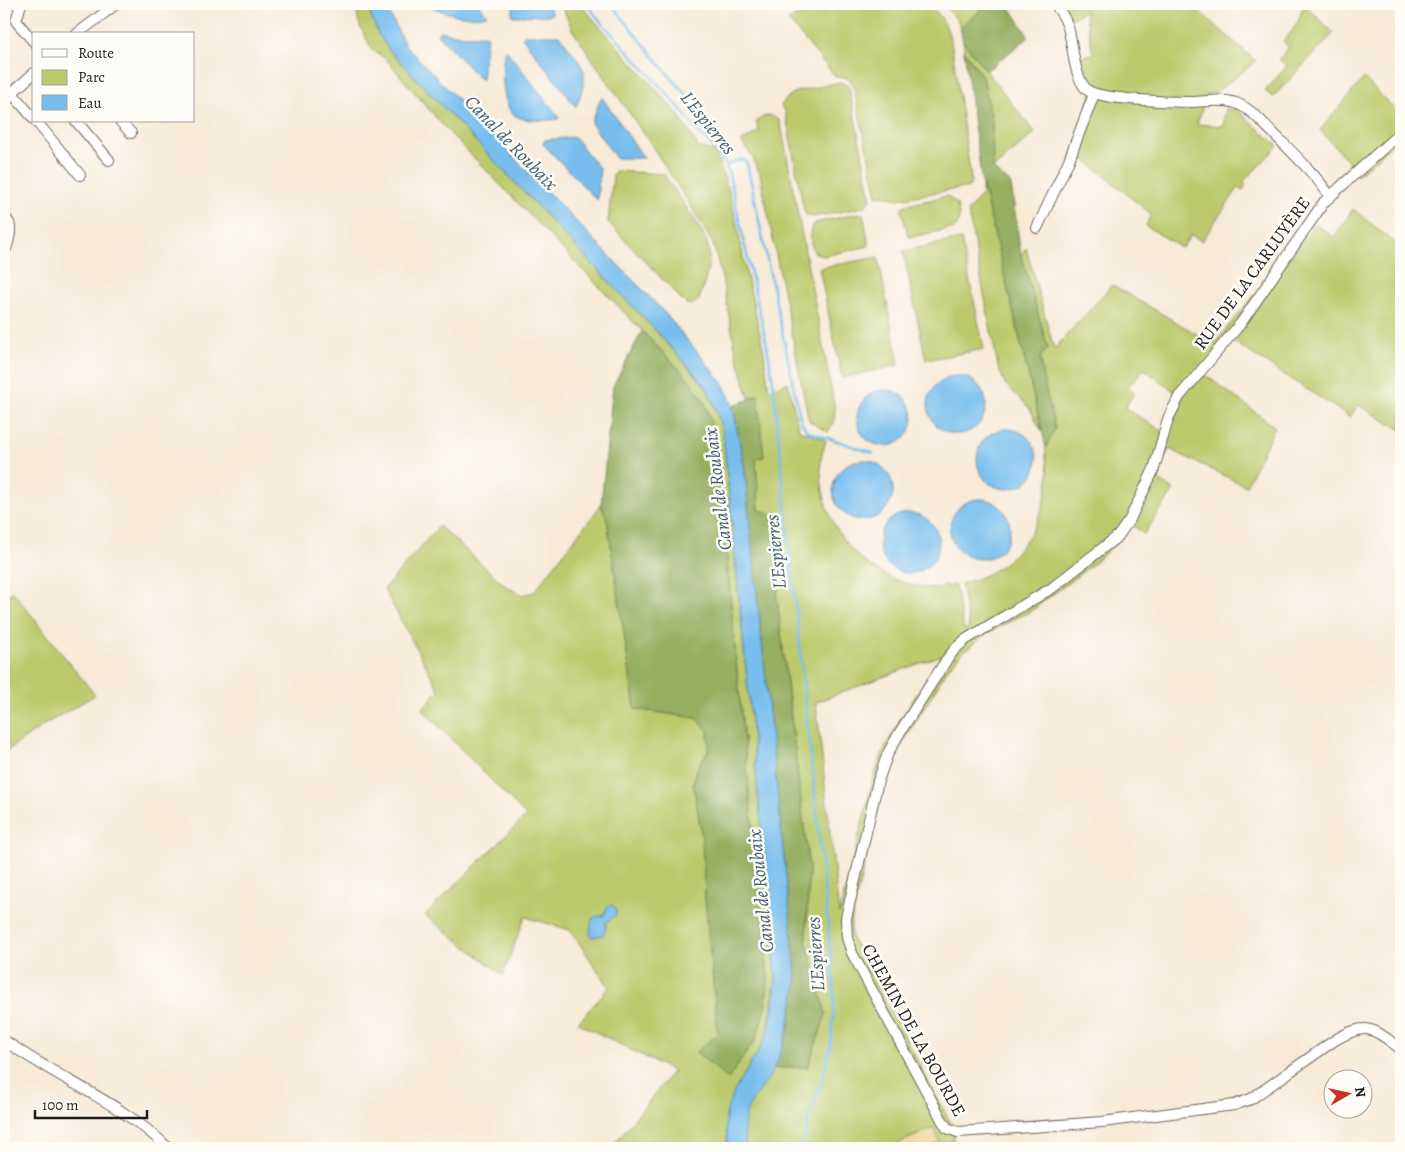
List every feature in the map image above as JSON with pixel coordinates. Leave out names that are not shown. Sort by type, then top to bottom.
[{"type":"street","points":[[21,4],[16,22],[32,40]]},
{"type":"street","points":[[79,32],[116,4]]},
{"type":"street","points":[[1037,228],[1069,160],[1094,94],[1086,88],[1080,79],[1069,29],[1055,4]]},
{"type":"street","points":[[4,104],[12,93],[32,74]]},
{"type":"street","points":[[12,93],[32,116]]},
{"type":"street","name":"RUE DE LA CARLUYÈRE","points":[[1094,94],[1165,102],[1222,100],[1241,106],[1253,114],[1311,171],[1330,196],[1318,210],[1235,330],[1188,384],[1175,404],[1168,419],[1156,462],[1130,518]]},
{"type":"street","points":[[37,122],[80,175]]},
{"type":"street","points":[[77,122],[109,160]]},
{"type":"street","points":[[121,122],[131,133]]},
{"type":"street","points":[[1330,196],[1401,132]]},
{"type":"street","points":[[4,216],[10,227],[7,246],[4,252]]},
{"type":"street","name":"CHEMIN DE LA BOURDE","points":[[1130,518],[1113,540],[1052,588],[960,644],[947,659],[905,724],[888,753],[878,781],[850,898],[846,918],[846,931],[852,953],[942,1120],[947,1128],[958,1132],[1111,1121],[1234,1106],[1251,1099],[1335,1040],[1360,1028],[1373,1030],[1401,1049]]},
{"type":"street","points":[[4,1040],[118,1111],[168,1148]]},
{"type":"green space","points":[[354,4],[366,4],[378,33],[388,49],[656,331],[706,387],[716,410],[723,433],[776,978],[768,1031],[726,1130],[728,1148],[611,1148],[673,1071],[578,1023],[609,987],[570,930],[525,917],[503,975],[425,915],[526,816],[422,709],[439,690],[384,589],[439,526],[507,587],[522,595],[534,592],[601,505],[607,519],[635,709],[696,718],[708,730],[709,749],[698,767],[693,784],[702,836],[705,898],[718,1034],[728,1078],[756,1039],[766,1004],[768,977],[716,439],[704,401],[685,375],[445,128],[385,58],[372,50],[360,26]]},
{"type":"green space","points":[[561,4],[580,4],[678,114],[698,147],[715,152],[727,185],[736,220],[763,347],[769,390],[788,382],[799,430],[826,440],[821,459],[822,482],[825,500],[836,527],[844,540],[863,561],[889,577],[925,588],[955,585],[964,630],[969,627],[961,584],[986,575],[1011,558],[1021,547],[1036,523],[1046,495],[1048,476],[1046,445],[1055,428],[1043,379],[1040,357],[1048,348],[1021,255],[1026,248],[1054,349],[1112,285],[1214,344],[1255,294],[1262,299],[1315,224],[1334,237],[1353,209],[1401,248],[1401,430],[1358,405],[1350,417],[1232,341],[1204,374],[1275,427],[1246,486],[1169,449],[1155,478],[1174,490],[1144,534],[1131,524],[1118,542],[1093,564],[1031,611],[987,633],[963,652],[949,667],[893,759],[883,790],[858,891],[851,923],[851,937],[949,1120],[954,1126],[953,1141],[940,1143],[933,1128],[887,1148],[746,1148],[744,1117],[748,1105],[774,1068],[808,1067],[826,1014],[806,941],[809,869],[777,599],[782,555],[759,510],[756,458],[763,457],[757,395],[749,398],[736,353],[722,278],[713,244],[650,143],[573,31]],"holes":[[[1144,369],[1183,398],[1167,434],[1125,408],[1134,393],[1128,387]],[[942,655],[884,749],[874,777],[839,914],[816,702]]]},
{"type":"green space","points":[[845,4],[920,4],[933,9],[941,18],[947,29],[952,47],[971,179],[969,187],[897,199],[883,195],[877,196],[853,84],[848,78],[836,77],[788,20],[817,10]]},
{"type":"green space","points":[[943,4],[989,4],[960,27],[958,21]]},
{"type":"green space","points":[[989,4],[1008,4],[1029,37],[986,71],[963,41],[960,27]]},
{"type":"green space","points":[[1062,4],[1191,4],[1256,61],[1215,93],[1207,95],[1197,124],[1223,126],[1226,109],[1236,109],[1278,146],[1244,181],[1245,186],[1243,190],[1238,188],[1202,241],[1191,235],[1182,248],[1146,226],[1151,214],[1077,153],[1092,89],[1084,76],[1079,57],[1093,54],[1085,11],[1071,19]]},
{"type":"green space","points":[[1307,7],[1334,33],[1273,97],[1265,91],[1287,66],[1279,59],[1289,47],[1283,41],[1295,26],[1302,9]]},
{"type":"green space","points":[[963,41],[1035,133],[993,169],[992,121],[983,77],[964,51]]},
{"type":"green space","points":[[964,51],[983,77],[992,121],[993,169],[1011,184],[1021,255],[1048,348],[1040,357],[1043,379],[1055,428],[1046,447],[982,183]]},
{"type":"green space","points":[[1364,78],[1401,116],[1401,136],[1357,176],[1347,160],[1320,130]]},
{"type":"green space","points":[[840,82],[849,87],[871,199],[864,207],[813,217],[807,215],[804,211],[785,111],[781,106],[795,92]]},
{"type":"green space","points":[[770,115],[779,120],[782,130],[835,409],[834,421],[828,432],[809,421],[760,174],[752,156],[741,142],[759,131],[756,122]]},
{"type":"green space","points":[[616,171],[664,174],[703,234],[709,251],[709,263],[699,300],[693,304],[686,304],[608,222],[613,175]]},
{"type":"green space","points":[[982,183],[1042,432],[1030,409],[1005,384],[998,367],[968,211],[982,194]]},
{"type":"green space","points":[[947,196],[957,204],[959,219],[955,228],[908,236],[901,208]]},
{"type":"green space","points":[[859,213],[863,214],[864,217],[869,246],[824,256],[814,252],[810,241],[810,233],[815,223]]},
{"type":"green space","points":[[961,239],[984,349],[926,360],[903,251]]},
{"type":"green space","points":[[878,257],[899,365],[842,378],[819,268]]},
{"type":"green space","points":[[642,331],[685,375],[704,401],[716,439],[768,977],[766,1004],[756,1039],[728,1079],[696,1052],[718,1034],[705,898],[702,836],[693,784],[698,767],[709,749],[708,730],[696,718],[635,709],[607,519],[601,505],[613,386]]},
{"type":"green space","points":[[758,395],[764,457],[756,458],[759,510],[770,513],[782,555],[777,599],[809,869],[806,940],[826,1014],[808,1067],[774,1068],[788,1033],[797,984],[744,466],[733,406]]},
{"type":"green space","points":[[13,592],[95,695],[44,725],[4,753],[4,596]]},
{"type":"sand","points":[[934,1128],[940,1143],[934,1144],[930,1148],[887,1148]]},
{"type":"water","points":[[366,4],[385,4],[405,45],[664,312],[723,383],[733,406],[744,466],[797,984],[788,1027],[778,1059],[767,1081],[750,1104],[747,1112],[744,1133],[746,1148],[728,1148],[726,1115],[735,1090],[768,1031],[776,978],[723,433],[716,409],[706,386],[655,330],[388,49],[378,33]]},
{"type":"water","points":[[425,4],[478,4],[487,15],[471,17],[455,15]]},
{"type":"water","points":[[514,4],[548,4],[552,14],[513,16]]},
{"type":"water","points":[[440,31],[464,36],[486,35],[482,79],[437,34]]},
{"type":"water","points":[[524,35],[559,35],[573,53],[584,72],[582,90],[576,107],[522,37]]},
{"type":"water","points":[[505,50],[559,117],[558,119],[528,120],[513,114],[506,101],[504,92],[503,65]]},
{"type":"water","points":[[601,98],[644,158],[616,158],[591,123]]},
{"type":"water","points":[[574,137],[600,169],[597,200],[543,144],[545,140]]},
{"type":"water","points":[[957,376],[968,378],[978,384],[984,394],[986,405],[984,416],[978,426],[968,432],[957,434],[946,432],[936,426],[930,416],[928,405],[930,394],[936,384],[946,378]]},
{"type":"water","points":[[885,390],[896,392],[905,398],[911,407],[913,418],[911,429],[905,438],[896,444],[885,446],[874,444],[865,438],[859,429],[857,418],[859,407],[865,398],[874,392]]},
{"type":"water","points":[[1001,429],[1013,429],[1024,434],[1032,442],[1037,453],[1035,471],[1024,484],[1013,489],[1001,489],[990,484],[982,476],[977,465],[977,453],[982,442],[990,434]]},
{"type":"water","points":[[863,460],[879,465],[884,469],[888,474],[893,490],[888,506],[884,511],[879,515],[863,520],[847,515],[842,511],[838,506],[833,490],[838,474],[842,469],[847,465]]},
{"type":"water","points":[[980,499],[997,504],[1005,512],[1010,529],[1005,546],[997,554],[980,559],[963,554],[955,546],[950,529],[955,512],[963,504]]},
{"type":"water","points":[[903,513],[915,513],[926,518],[934,526],[939,537],[937,555],[926,568],[915,573],[903,573],[892,568],[884,560],[879,549],[879,537],[884,526],[892,518]]},
{"type":"water","points":[[613,905],[616,909],[616,915],[606,922],[603,935],[592,937],[590,933],[592,919],[597,916],[603,916],[608,906]]},
{"type":"waterway","name":"L'Espierres","points":[[587,4],[678,106],[700,134],[715,148],[726,165],[767,346],[773,382],[834,985],[834,1014],[830,1048],[823,1079],[810,1114],[802,1148]]},
{"type":"waterway","points":[[611,4],[673,80],[698,107],[715,147]]},
{"type":"waterway","points":[[726,165],[742,159],[746,161],[801,422],[807,431],[873,453]]},
{"type":"water label","name":"Canal de Roubaix","points":[[511,143]]},
{"type":"water label","name":"Canal de Roubaix","points":[[718,489]]},
{"type":"water label","name":"Canal de Roubaix","points":[[761,891]]}]
